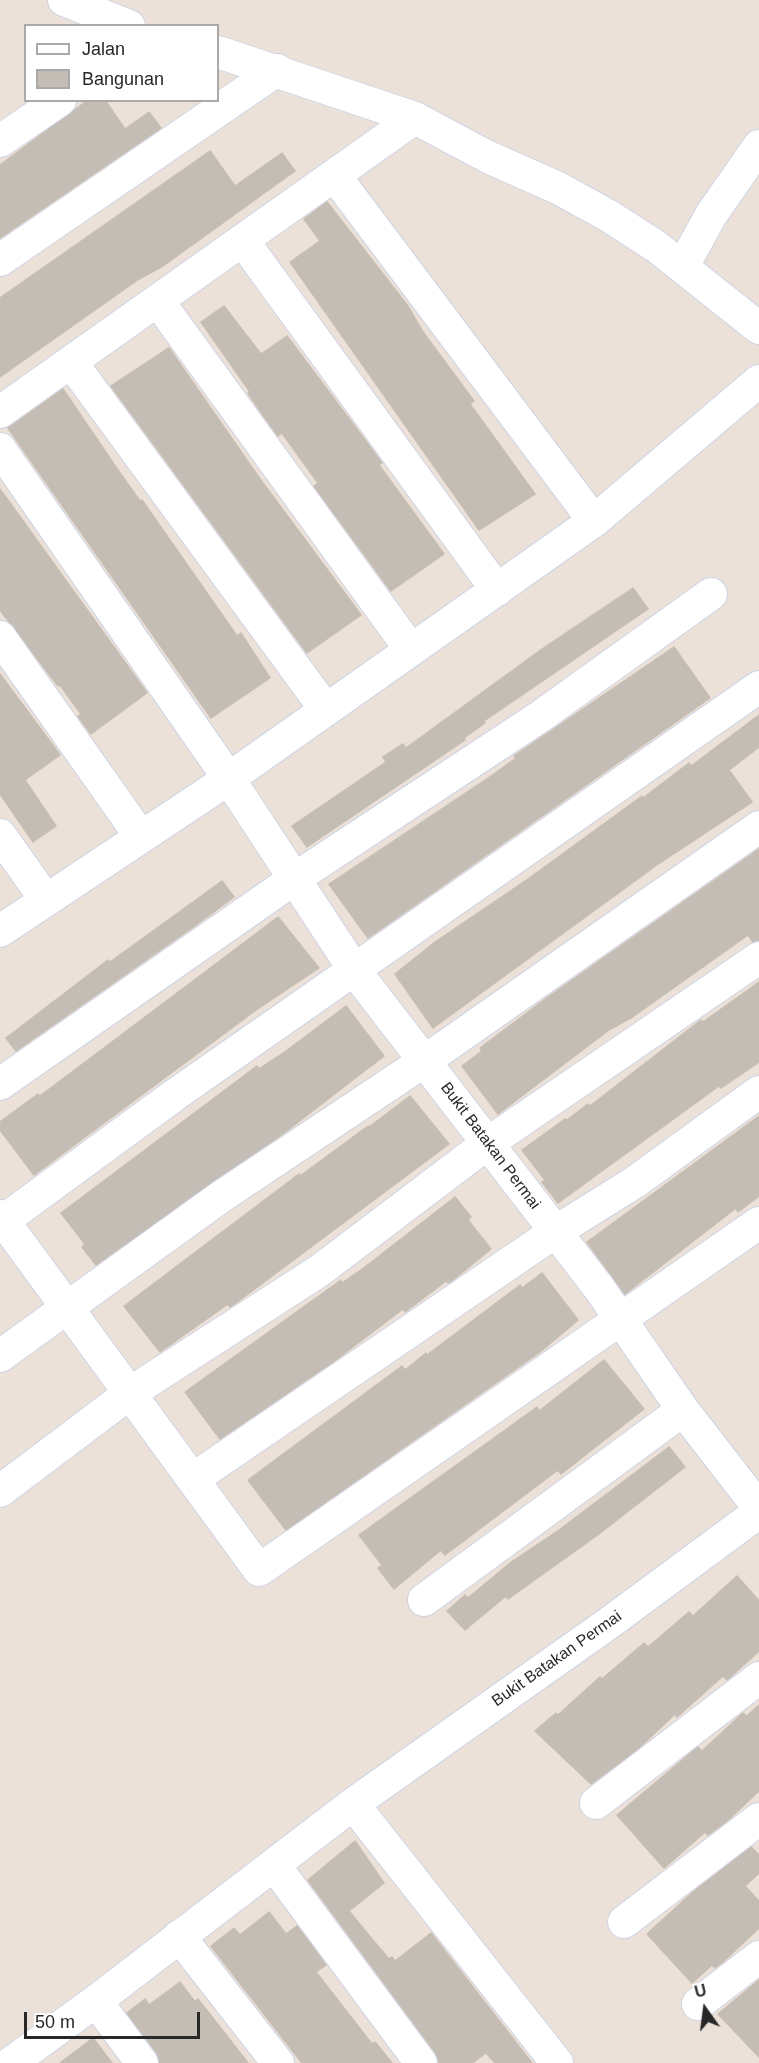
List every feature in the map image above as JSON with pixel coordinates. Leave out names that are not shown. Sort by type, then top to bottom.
[{"type":"street","points":[[64,0],[124,24]]},
{"type":"street","points":[[219,52],[415,118],[589,205],[683,266],[759,328]]},
{"type":"street","points":[[0,260],[277,70]]},
{"type":"street","points":[[0,141],[57,102]]},
{"type":"street","points":[[0,412],[415,118]]},
{"type":"street","points":[[683,266],[711,214],[759,146]]},
{"type":"street","points":[[335,176],[594,521]]},
{"type":"street","points":[[243,241],[497,590]]},
{"type":"street","points":[[158,301],[411,650]]},
{"type":"street","points":[[71,362],[326,710]]},
{"type":"street","points":[[0,931],[229,779],[594,521],[759,381]]},
{"type":"street","name":"Bukit Batakan Permai","points":[[0,449],[229,779],[355,971],[426,1060],[621,1319],[683,1410],[759,1510],[609,1623],[353,1804],[96,2001],[11,2063]]},
{"type":"street","points":[[0,1084],[294,879],[541,716],[711,594]]},
{"type":"street","points":[[0,637],[141,837]]},
{"type":"street","points":[[759,687],[176,1094],[1,1220],[259,1570],[759,1223]]},
{"type":"street","points":[[0,1356],[222,1196],[426,1060],[759,827]]},
{"type":"street","points":[[0,834],[46,900]]},
{"type":"street","points":[[0,1491],[130,1393],[319,1271],[488,1143],[759,958]]},
{"type":"street","points":[[193,1479],[555,1232],[635,1182],[759,1092]]},
{"type":"street","points":[[424,1600],[683,1410]]},
{"type":"street","points":[[596,1803],[759,1678]]},
{"type":"street","points":[[353,1804],[557,2063]]},
{"type":"street","points":[[624,1922],[759,1819]]},
{"type":"street","points":[[274,1865],[421,2063]]},
{"type":"street","points":[[179,1936],[278,2063]]},
{"type":"street","points":[[698,2004],[759,1957]]},
{"type":"street","points":[[96,2001],[142,2063]]},
{"type":"building","points":[[85,102],[106,102],[125,129],[149,112],[161,128],[0,238],[0,165]]},
{"type":"building","points":[[210,151],[235,186],[282,153],[295,171],[163,266],[139,279],[0,377],[0,298]]},
{"type":"building","points":[[327,202],[408,306],[423,332],[474,401],[470,404],[535,494],[479,530],[290,262],[320,241],[304,219]]},
{"type":"building","points":[[224,306],[261,354],[287,336],[382,463],[379,465],[444,554],[391,591],[314,486],[318,483],[282,433],[278,436],[265,418],[248,393],[250,392],[201,322]]},
{"type":"building","points":[[169,348],[260,479],[361,615],[307,653],[111,386]]},
{"type":"building","points":[[63,389],[237,636],[241,633],[270,678],[211,718],[8,428]]},
{"type":"building","points":[[0,489],[147,693],[91,734],[78,716],[81,714],[60,685],[58,686],[0,610]]},
{"type":"building","points":[[633,588],[648,609],[484,721],[485,723],[464,738],[465,740],[307,847],[292,826],[386,762],[383,757],[403,744],[406,748],[542,649]]},
{"type":"building","points":[[674,647],[710,698],[368,938],[329,884],[494,774],[516,758],[514,756]]},
{"type":"building","points":[[0,674],[60,755],[25,780],[56,826],[33,842],[0,794]]},
{"type":"building","points":[[759,715],[759,747],[729,770],[752,802],[661,862],[433,1028],[395,974],[435,942],[528,879],[642,796],[643,798],[689,763],[691,766]]},
{"type":"building","points":[[759,849],[759,940],[753,942],[748,935],[634,1016],[609,1030],[498,1114],[462,1066],[482,1051],[480,1048],[548,997]]},
{"type":"building","points":[[222,881],[234,897],[16,1051],[6,1038],[108,960],[110,962]]},
{"type":"building","points":[[278,917],[319,968],[256,1010],[34,1175],[0,1130],[0,1122],[38,1094],[40,1096]]},
{"type":"building","points":[[759,982],[759,1062],[721,1088],[719,1086],[558,1203],[542,1182],[545,1180],[522,1150],[588,1104],[590,1106],[701,1020],[703,1022]]},
{"type":"building","points":[[346,1006],[384,1056],[280,1136],[96,1265],[82,1247],[85,1244],[61,1213],[257,1066],[259,1069],[282,1054]]},
{"type":"building","points":[[410,1096],[449,1144],[236,1303],[230,1307],[228,1304],[160,1352],[124,1306],[299,1174],[300,1176]]},
{"type":"building","points":[[759,1116],[759,1196],[738,1212],[736,1208],[625,1294],[587,1242]]},
{"type":"building","points":[[455,1197],[471,1217],[468,1220],[491,1249],[453,1280],[448,1283],[446,1281],[405,1312],[403,1309],[333,1362],[220,1439],[185,1392],[341,1280],[342,1283],[365,1267]]},
{"type":"building","points":[[542,1273],[578,1320],[540,1352],[286,1530],[248,1480],[402,1366],[405,1370],[520,1285],[522,1288]]},
{"type":"building","points":[[604,1360],[644,1409],[561,1474],[558,1470],[445,1555],[441,1550],[394,1589],[378,1568],[382,1565],[359,1535],[537,1407],[539,1411]]},
{"type":"building","points":[[669,1447],[685,1467],[599,1534],[508,1599],[506,1596],[465,1630],[447,1611],[465,1595],[468,1598],[510,1563],[559,1530]]},
{"type":"building","points":[[737,1576],[759,1601],[759,1651],[727,1680],[723,1676],[677,1717],[675,1714],[639,1748],[591,1784],[535,1731],[556,1713],[558,1715],[600,1677],[602,1679],[644,1643],[648,1647],[689,1612],[693,1616]]},
{"type":"building","points":[[759,1705],[759,1791],[727,1821],[708,1835],[705,1832],[664,1868],[617,1815],[698,1747],[702,1751],[743,1713],[747,1716]]},
{"type":"building","points":[[355,1841],[384,1883],[349,1911],[389,1959],[392,1957],[395,1961],[431,1933],[532,2063],[495,2063],[486,2053],[472,2063],[439,2063],[435,2052],[308,1880]]},
{"type":"building","points":[[751,1847],[759,1855],[759,1873],[745,1886],[759,1901],[759,1928],[723,1962],[715,1968],[712,1965],[692,1983],[647,1934],[693,1892]]},
{"type":"building","points":[[269,1912],[286,1934],[297,1926],[326,1965],[316,1972],[372,2044],[375,2042],[392,2063],[302,2063],[211,1946],[234,1928],[240,1935]]},
{"type":"building","points":[[759,1980],[759,2057],[718,2014]]},
{"type":"building","points":[[180,1982],[195,2002],[198,1999],[248,2063],[160,2063],[156,2052],[127,2013],[145,1999],[149,2005]]},
{"type":"building","points":[[93,2038],[112,2063],[60,2063]]}]
